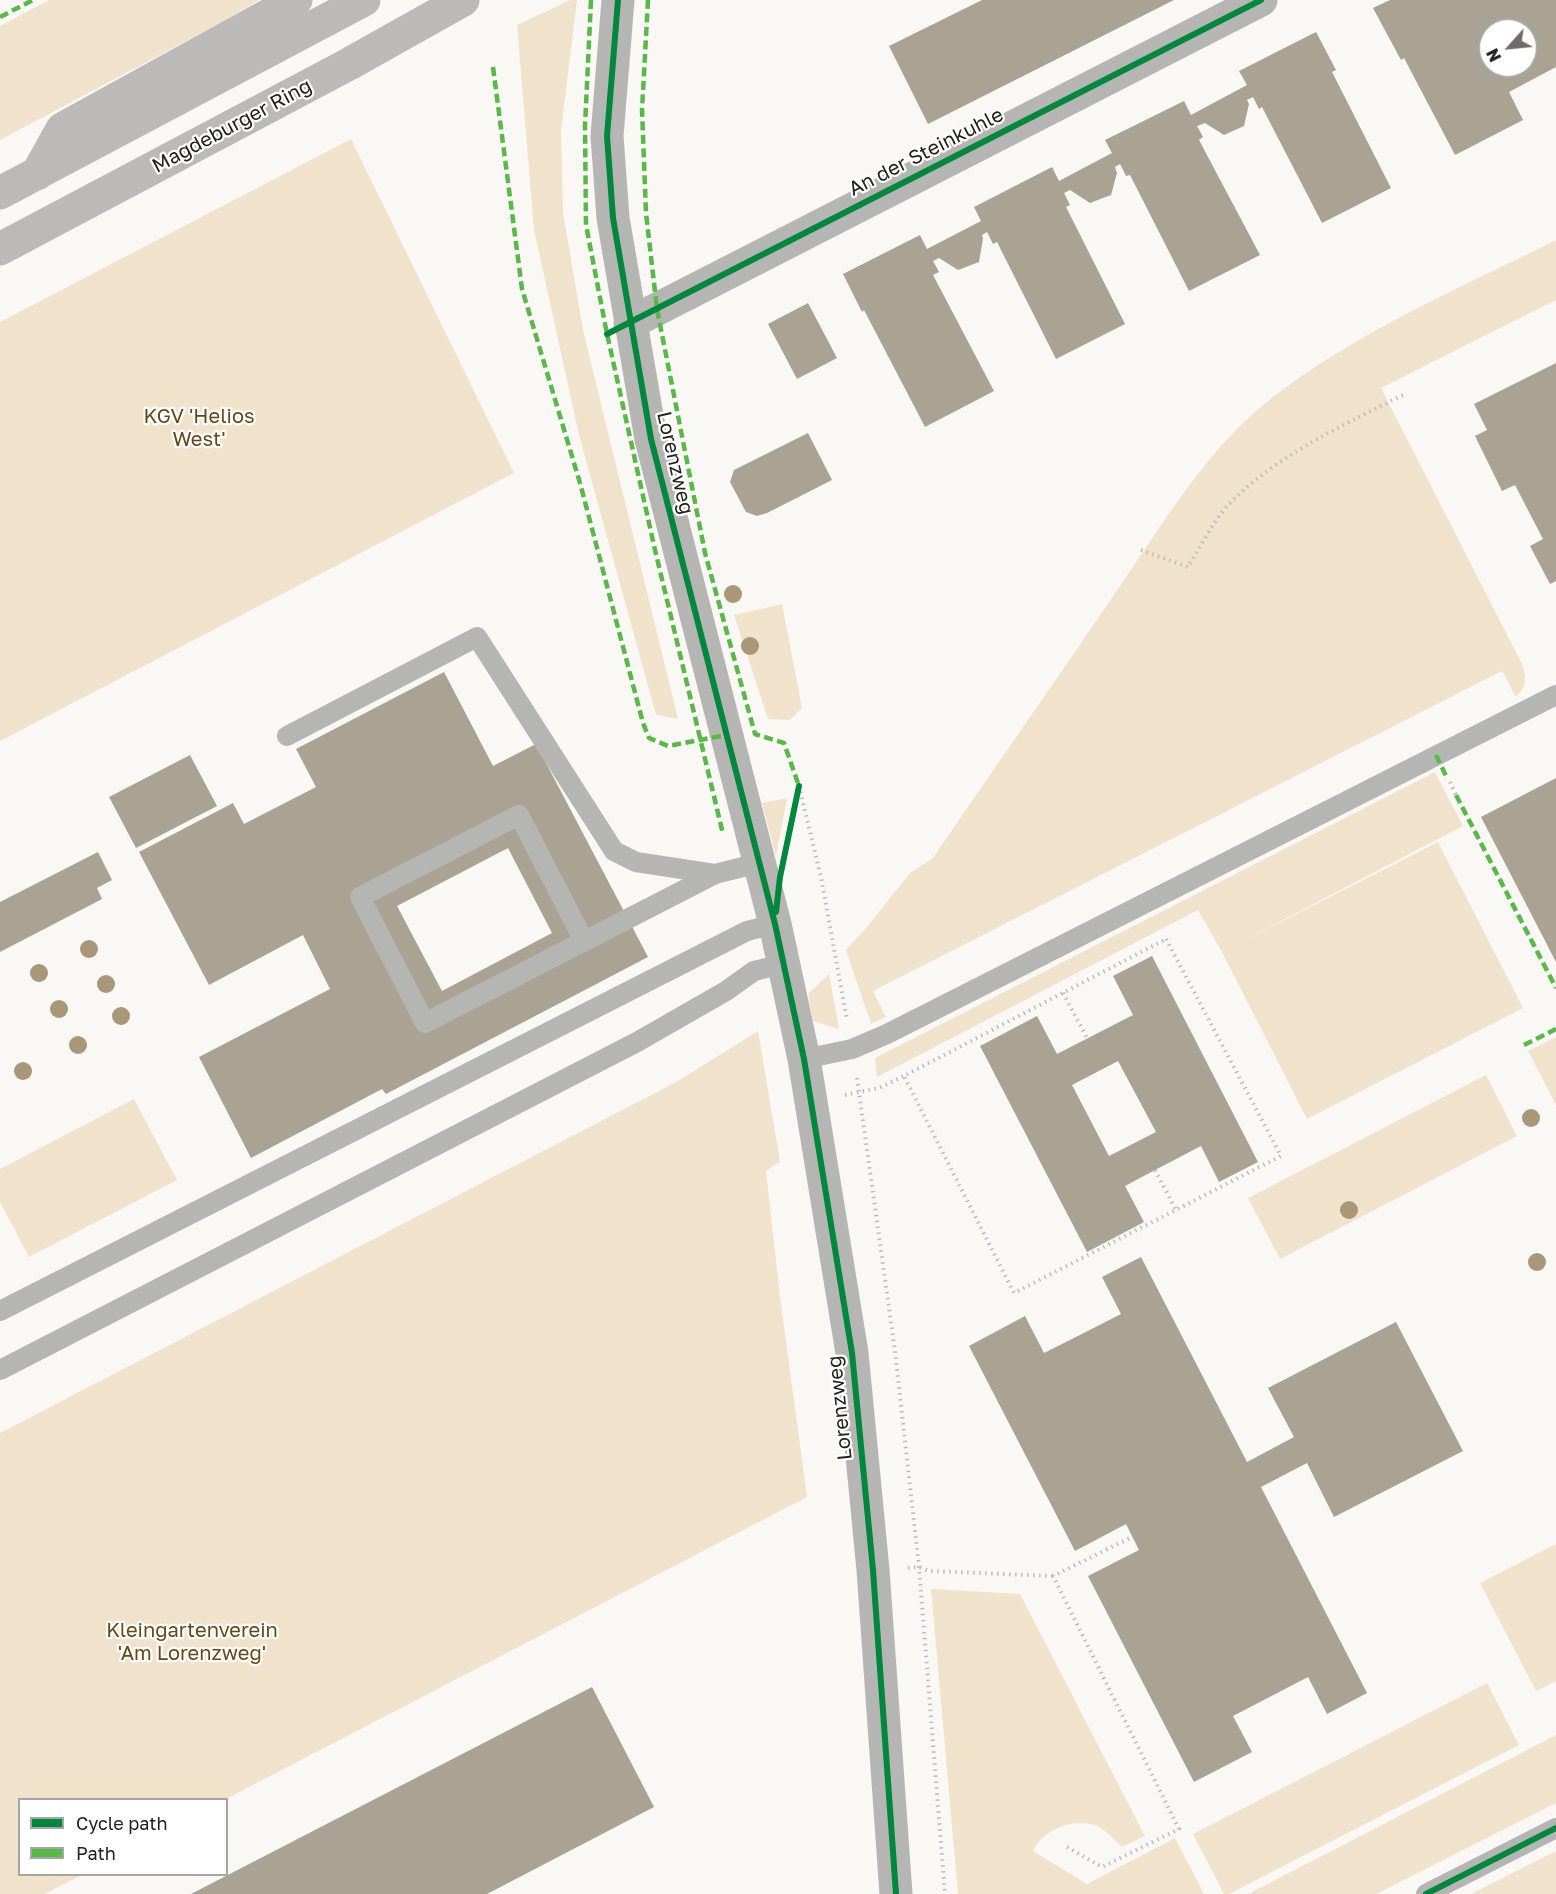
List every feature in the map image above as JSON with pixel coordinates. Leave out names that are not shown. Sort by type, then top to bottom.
[{"type":"highway","points":[[37,174],[62,129],[296,0]]},
{"type":"highway","points":[[0,193],[364,0]]},
{"type":"highway","name":"Magdeburger Ring","points":[[0,249],[349,64],[463,0]]},
{"type":"street","name":"Lorenzweg","points":[[618,0],[607,135],[613,218],[651,439],[775,924],[804,1059],[852,1353],[873,1570],[896,1894]]},
{"type":"street","name":"An der Steinkuhle","points":[[630,323],[1261,0]]},
{"type":"lane","points":[[287,736],[477,637],[614,851],[636,862],[715,874]]},
{"type":"lane","points":[[804,1059],[852,1049],[887,1034],[1556,695]]},
{"type":"lane","points":[[584,941],[519,815],[360,897],[425,1023],[715,874],[759,863]]},
{"type":"lane","points":[[0,1311],[747,931],[775,924]]},
{"type":"lane","points":[[0,1370],[637,1042],[726,991],[754,971],[783,964]]},
{"type":"lane","points":[[1426,1894],[1556,1828]]},
{"type":"path","points":[[1141,550],[1188,567],[1226,507],[1269,469],[1322,435],[1402,395]]},
{"type":"path","points":[[1446,776],[1456,795]]},
{"type":"path","points":[[794,809],[799,786]]},
{"type":"path","points":[[811,1101],[879,1088],[1166,939],[1281,1156],[1014,1293],[904,1076]]},
{"type":"path","points":[[1063,993],[1087,1038]]},
{"type":"path","points":[[1155,1170],[1176,1210]]},
{"type":"path","points":[[873,1570],[919,1568],[929,1571],[1053,1576],[1132,1537]]},
{"type":"path","points":[[1053,1576],[1179,1829],[1102,1867],[1066,1847]]},
{"type":"green space","points":[[49,0],[259,0],[224,21],[0,140],[0,26]]},
{"type":"green space","points":[[570,0],[577,0],[561,130],[563,213],[583,330],[678,719],[656,715],[579,435],[534,230],[517,25]]},
{"type":"green space","name":"KGV 'Helios West'","points":[[351,139],[514,473],[0,741],[0,322]]},
{"type":"green space","points":[[1556,240],[1556,300],[1381,388],[1522,664],[1525,682],[1520,693],[1516,697],[1502,671],[873,991],[886,1017],[871,1024],[846,950],[910,873],[933,858],[1168,514],[1225,442],[1268,401],[1336,354],[1408,313]]},
{"type":"green space","points":[[782,604],[802,708],[790,720],[768,719],[734,615]]},
{"type":"green space","points":[[1435,772],[1463,826],[1239,943],[1438,842],[1523,1008],[1307,1119],[1222,952],[1198,910],[877,1077],[875,1058]]},
{"type":"green space","points":[[787,798],[776,856],[762,803]]},
{"type":"green space","points":[[829,974],[839,1029],[813,1021],[808,994]]},
{"type":"green space","name":"Kleingartenverein 'Am Lorenzweg'","points":[[758,1031],[780,1162],[766,1171],[780,1297],[807,1497],[228,1798],[18,1798],[18,1876],[80,1876],[44,1894],[0,1894],[0,1433],[678,1081]]},
{"type":"green space","points":[[1556,1037],[1556,1105],[1528,1051]]},
{"type":"green space","points":[[1486,1075],[1517,1136],[1280,1259],[1248,1198]]},
{"type":"green space","points":[[134,1099],[177,1180],[29,1257],[0,1202],[0,1169]]},
{"type":"green space","points":[[1556,1544],[1556,1681],[1536,1691],[1480,1583]]},
{"type":"green space","points":[[931,1589],[1020,1594],[1145,1836],[1122,1847],[1097,1826],[1069,1824],[1044,1837],[1033,1851],[1087,1884],[1175,1838],[1204,1894],[958,1894]]},
{"type":"green space","points":[[1487,1683],[1519,1745],[1229,1894],[1224,1894],[1193,1834]]},
{"type":"green space","points":[[1556,1735],[1556,1803],[1376,1894],[1248,1894]]},
{"type":"green space","points":[[1556,1851],[1556,1894],[1471,1894]]},
{"type":"building","points":[[982,0],[1174,0],[928,124],[889,46]]},
{"type":"building","points":[[1390,0],[1556,0],[1556,67],[1538,77],[1538,18],[1478,18],[1478,78],[1535,78],[1509,92],[1523,120],[1455,155],[1404,58],[1401,60],[1373,8]]},
{"type":"building","points":[[1316,32],[1336,70],[1332,72],[1391,188],[1322,223],[1262,107],[1259,109],[1253,97],[1247,100],[1249,104],[1244,126],[1224,135],[1205,123],[1197,126],[1203,137],[1199,140],[1260,255],[1189,291],[1130,175],[1126,176],[1120,164],[1115,167],[1117,173],[1111,195],[1090,203],[1070,190],[1064,193],[1070,205],[1066,207],[1125,324],[1056,359],[997,242],[993,244],[987,232],[982,235],[979,262],[958,270],[939,258],[933,261],[939,272],[933,275],[994,391],[925,427],[843,274],[920,235],[927,249],[981,221],[974,207],[1052,167],[1059,181],[1112,153],[1105,140],[1184,101],[1191,115],[1247,85],[1239,71]]},
{"type":"building","points":[[808,303],[837,358],[797,379],[768,324]]},
{"type":"building","points":[[1556,363],[1556,581],[1550,584],[1530,546],[1543,539],[1515,485],[1502,491],[1475,436],[1487,430],[1474,404]]},
{"type":"building","points":[[808,433],[832,480],[767,513],[757,516],[746,512],[730,482],[734,470]]},
{"type":"building","points":[[444,672],[493,766],[536,744],[648,957],[386,1094],[382,1089],[251,1158],[199,1057],[330,989],[303,935],[209,985],[139,852],[233,803],[244,824],[316,787],[296,749]],"holes":[[[508,848],[552,933],[442,991],[397,906]]]},
{"type":"building","points":[[190,755],[217,806],[136,848],[109,797]]},
{"type":"building","points":[[1556,778],[1556,962],[1481,817]]},
{"type":"building","points":[[98,852],[112,880],[97,888],[102,899],[0,952],[0,902]]},
{"type":"building","points":[[1152,956],[1258,1162],[1219,1182],[1201,1146],[1155,1170],[1125,1186],[1144,1222],[1087,1252],[980,1046],[1037,1016],[1057,1054],[1133,1015],[1113,976]],"holes":[[[1118,1061],[1156,1132],[1109,1156],[1072,1085]]]},
{"type":"building","points":[[1141,1257],[1247,1462],[1294,1437],[1268,1388],[1396,1322],[1463,1451],[1334,1517],[1307,1463],[1261,1487],[1367,1693],[1327,1714],[1308,1677],[1233,1716],[1252,1752],[1194,1782],[1088,1576],[1139,1550],[1126,1524],[1075,1551],[969,1346],[1025,1316],[1044,1353],[1121,1314],[1102,1277]]},
{"type":"building","points":[[592,1687],[654,1807],[487,1894],[191,1894]]},
{"type":"marked path","points":[[0,17],[33,0]]},
{"type":"marked path","points":[[591,0],[585,126],[586,225],[607,334],[655,550],[723,834]]},
{"type":"marked path","points":[[648,0],[642,110],[646,213],[657,309],[705,553],[755,734],[784,743],[799,786]]},
{"type":"marked path","points":[[493,67],[522,289],[580,483],[643,723],[649,738],[668,746],[726,735]]},
{"type":"marked path","points":[[1436,755],[1446,776]]},
{"type":"marked path","points":[[1456,795],[1556,988]]},
{"type":"marked path","points":[[1524,1045],[1556,1029]]},
{"type":"cycle path","points":[[618,0],[607,136],[613,218],[651,439],[775,924],[804,1059],[852,1353],[873,1570],[896,1894]]},
{"type":"cycle path","points":[[607,334],[1261,0]]},
{"type":"cycle path","points":[[776,912],[780,877],[799,786]]},
{"type":"cycle path","points":[[1426,1894],[1556,1828]]}]
